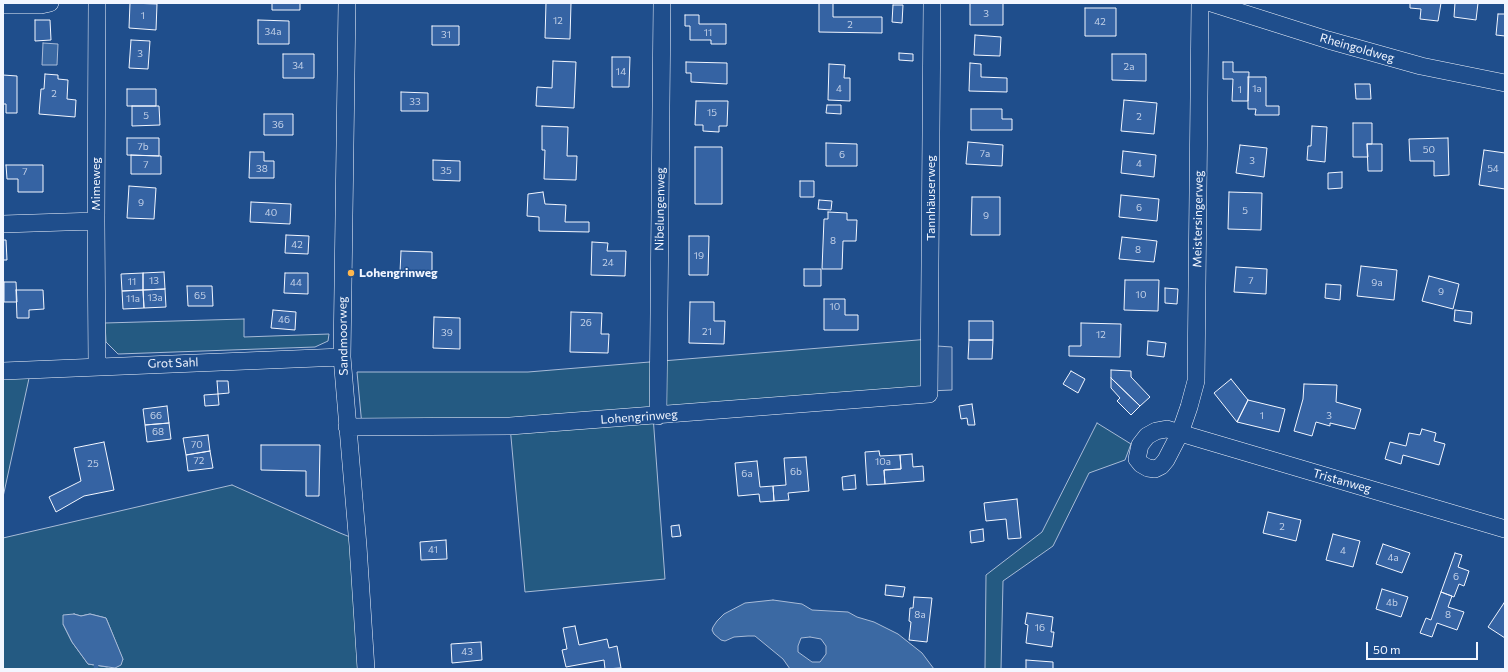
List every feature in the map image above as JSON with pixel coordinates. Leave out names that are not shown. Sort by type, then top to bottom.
[{"type":"street","points":[[3,5],[41,5],[50,3]]},
{"type":"street","name":"Mimeweg","points":[[97,3],[97,366]]},
{"type":"street","name":"Sandmoorweg","points":[[347,3],[342,358],[358,546],[366,669]]},
{"type":"street","name":"Nibelungenweg","points":[[658,416],[662,3]]},
{"type":"street","name":"Tannhäuserweg","points":[[929,394],[932,3]]},
{"type":"street","name":"Meistersingerweg","points":[[1180,433],[1190,407],[1196,381],[1200,3]]},
{"type":"street","name":"Rheingoldweg","points":[[1211,3],[1328,40],[1421,66],[1505,83]]},
{"type":"street","points":[[3,224],[96,221]]},
{"type":"street","name":"Grot Sahl","points":[[3,371],[97,366],[342,358]]},
{"type":"street","name":"Lohengrinweg","points":[[347,427],[510,426],[658,416],[929,394]]},
{"type":"street","name":"Tristanweg","points":[[1180,433],[1505,529]]},
{"type":"shaded area","points":[[43,43],[58,44],[57,65],[42,65]]},
{"type":"shaded area","points":[[244,319],[244,337],[329,334],[328,341],[315,347],[118,354],[106,342],[105,323]]},
{"type":"shaded area","points":[[930,339],[929,394],[653,416],[665,579],[525,592],[510,426],[362,426],[357,372],[528,372]]},
{"type":"shaded area","points":[[937,346],[952,347],[952,390],[929,391]]},
{"type":"shaded area","points":[[31,369],[28,383],[3,497],[3,371]]},
{"type":"shaded area","points":[[1097,423],[1131,444],[1125,460],[1089,473],[1053,546],[1003,581],[1001,669],[985,669],[986,575],[1042,532]]},
{"type":"shaded area","points":[[232,485],[360,541],[371,669],[3,669],[3,538]],"holes":[[[74,614],[81,616],[90,614],[106,618],[123,660],[107,667],[88,664],[72,642],[63,624]]]},
{"type":"shaded area","points":[[773,600],[802,604],[812,610],[848,612],[857,617],[874,622],[898,634],[922,653],[934,669],[790,669],[783,659],[755,636],[734,637],[725,641],[721,640],[714,634],[712,630],[713,627],[724,614],[745,603]],"holes":[[[810,637],[821,639],[826,646],[826,654],[820,662],[812,662],[798,652],[798,646],[801,638]]]},
{"type":"shaded area","points":[[74,614],[81,616],[90,614],[106,618],[123,659],[121,665],[115,668],[88,664],[72,642],[63,624],[63,615]]},
{"type":"building","points":[[130,3],[157,4],[156,30],[129,28]]},
{"type":"building","points":[[272,3],[300,3],[300,10],[272,10]]},
{"type":"building","points":[[546,3],[571,3],[570,39],[545,38]]},
{"type":"building","points":[[819,3],[833,3],[833,17],[882,17],[882,33],[819,32]]},
{"type":"building","points":[[970,3],[1003,3],[1003,25],[970,25]]},
{"type":"building","points":[[1410,3],[1441,3],[1438,21],[1420,19],[1421,9],[1410,8]]},
{"type":"building","points":[[1455,3],[1478,3],[1476,20],[1454,17]]},
{"type":"building","points":[[893,5],[903,5],[902,23],[892,22]]},
{"type":"building","points":[[1085,8],[1116,8],[1116,36],[1085,36]]},
{"type":"building","points":[[1498,14],[1505,14],[1505,36],[1496,35]]},
{"type":"building","points":[[685,15],[699,15],[699,24],[726,24],[726,44],[711,44],[711,40],[690,40],[690,26],[685,26]]},
{"type":"building","points":[[35,20],[50,20],[51,40],[35,41]]},
{"type":"building","points":[[258,20],[289,21],[289,44],[258,44]]},
{"type":"building","points":[[432,26],[459,26],[459,45],[432,45]]},
{"type":"building","points":[[975,35],[1001,37],[1000,56],[974,55]]},
{"type":"building","points":[[131,40],[150,41],[148,69],[129,68]]},
{"type":"building","points":[[899,53],[913,54],[913,61],[899,60]]},
{"type":"building","points":[[283,54],[314,54],[314,78],[283,78]]},
{"type":"building","points":[[1112,54],[1146,54],[1146,81],[1112,80]]},
{"type":"building","points":[[612,57],[630,57],[629,87],[612,87]]},
{"type":"building","points":[[553,61],[576,62],[574,108],[536,106],[537,87],[552,88]]},
{"type":"building","points":[[686,62],[727,63],[727,84],[691,82],[691,73],[686,73]]},
{"type":"building","points":[[1223,62],[1233,62],[1233,72],[1249,72],[1248,101],[1232,101],[1233,79],[1223,79]]},
{"type":"building","points":[[970,63],[981,64],[981,77],[1007,78],[1007,92],[969,91]]},
{"type":"building","points":[[829,64],[845,65],[844,78],[850,78],[850,101],[828,100]]},
{"type":"building","points":[[45,74],[58,75],[58,79],[68,80],[67,99],[76,100],[75,117],[39,114],[41,89],[44,89]]},
{"type":"building","points":[[3,75],[17,76],[17,113],[6,113],[6,104],[3,104]]},
{"type":"building","points":[[1248,77],[1266,77],[1266,106],[1279,106],[1279,115],[1255,115],[1256,109],[1248,109]]},
{"type":"building","points":[[1355,84],[1370,84],[1371,99],[1356,99]]},
{"type":"building","points":[[127,89],[156,89],[156,106],[127,106]]},
{"type":"building","points":[[401,92],[428,93],[428,111],[401,111]]},
{"type":"building","points":[[1124,100],[1157,103],[1154,134],[1121,131]]},
{"type":"building","points":[[696,101],[728,101],[727,126],[719,126],[719,132],[703,131],[703,125],[695,125]]},
{"type":"building","points":[[827,105],[841,105],[841,114],[826,113]]},
{"type":"building","points":[[132,106],[159,106],[160,125],[132,126]]},
{"type":"building","points":[[971,109],[1002,109],[1002,119],[1012,119],[1012,130],[971,130]]},
{"type":"building","points":[[264,114],[293,114],[293,135],[264,135]]},
{"type":"building","points":[[1353,123],[1372,123],[1372,144],[1367,144],[1368,157],[1353,157]]},
{"type":"building","points":[[542,126],[568,127],[567,156],[577,156],[576,180],[544,179],[545,150],[542,150]]},
{"type":"building","points":[[1312,126],[1327,127],[1325,162],[1307,160],[1308,146],[1311,146]]},
{"type":"building","points":[[127,138],[159,138],[159,156],[127,155]]},
{"type":"building","points":[[1448,138],[1449,175],[1434,176],[1434,161],[1410,161],[1409,139]]},
{"type":"building","points":[[968,142],[1003,145],[1002,166],[966,164]]},
{"type":"building","points":[[826,143],[857,144],[857,166],[826,166]]},
{"type":"building","points":[[1367,144],[1382,144],[1382,171],[1368,171]]},
{"type":"building","points":[[1240,145],[1267,148],[1264,177],[1236,173]]},
{"type":"building","points":[[695,147],[722,147],[722,204],[695,204]]},
{"type":"building","points":[[1484,150],[1505,153],[1505,189],[1479,185]]},
{"type":"building","points":[[1123,151],[1156,155],[1154,177],[1121,173]]},
{"type":"building","points":[[250,152],[264,152],[264,161],[274,161],[274,178],[249,178]]},
{"type":"building","points":[[131,155],[161,156],[161,174],[131,174]]},
{"type":"building","points":[[433,160],[460,161],[460,181],[433,180]]},
{"type":"building","points":[[6,165],[43,165],[43,192],[18,192],[18,179],[7,179]]},
{"type":"building","points":[[1342,172],[1342,188],[1328,189],[1328,173]]},
{"type":"building","points":[[800,181],[814,181],[814,197],[800,197]]},
{"type":"building","points":[[129,186],[156,188],[154,219],[127,218]]},
{"type":"building","points":[[543,192],[545,204],[566,205],[565,222],[589,222],[589,232],[539,231],[539,217],[527,216],[528,194]]},
{"type":"building","points":[[1229,192],[1262,193],[1261,230],[1228,229]]},
{"type":"building","points":[[1121,195],[1159,199],[1157,221],[1119,217]]},
{"type":"building","points":[[972,197],[1000,197],[1000,235],[971,235]]},
{"type":"building","points":[[819,200],[832,201],[831,210],[818,209]]},
{"type":"building","points":[[251,202],[291,204],[290,224],[250,222]]},
{"type":"building","points":[[828,212],[847,213],[847,220],[857,220],[856,241],[843,241],[842,269],[822,269],[824,219],[828,219]]},
{"type":"building","points":[[286,235],[309,236],[308,254],[285,253]]},
{"type":"building","points":[[689,236],[709,236],[708,275],[689,275]]},
{"type":"building","points":[[1122,237],[1157,241],[1154,262],[1119,259]]},
{"type":"building","points":[[3,240],[6,240],[7,260],[3,260]]},
{"type":"building","points":[[592,242],[608,243],[607,251],[626,251],[625,276],[591,275]]},
{"type":"building","points":[[401,251],[432,252],[432,273],[400,272]]},
{"type":"building","points":[[1361,266],[1397,270],[1394,300],[1357,296]]},
{"type":"building","points":[[1236,267],[1267,269],[1266,294],[1234,292]]},
{"type":"building","points":[[804,269],[821,269],[821,286],[804,286]]},
{"type":"building","points":[[164,272],[165,289],[143,290],[143,273]]},
{"type":"building","points":[[143,273],[143,290],[122,291],[121,274]]},
{"type":"building","points":[[285,273],[308,273],[308,294],[284,293]]},
{"type":"building","points":[[1429,276],[1459,284],[1453,309],[1422,301]]},
{"type":"building","points":[[1125,280],[1159,280],[1158,311],[1124,310]]},
{"type":"building","points":[[4,282],[16,282],[17,302],[4,302]]},
{"type":"building","points":[[1326,284],[1341,285],[1340,300],[1325,298]]},
{"type":"building","points":[[187,286],[212,286],[213,306],[188,306]]},
{"type":"building","points":[[1165,288],[1178,289],[1177,304],[1165,303]]},
{"type":"building","points":[[165,289],[166,307],[144,308],[143,290]]},
{"type":"building","points":[[16,290],[43,290],[44,309],[29,310],[29,318],[17,318]]},
{"type":"building","points":[[143,290],[144,308],[123,309],[122,291]]},
{"type":"building","points":[[824,299],[845,299],[845,315],[858,315],[858,330],[824,330]]},
{"type":"building","points":[[690,302],[714,302],[714,321],[725,321],[724,344],[689,343]]},
{"type":"building","points":[[273,310],[296,312],[295,330],[271,328]]},
{"type":"building","points":[[1455,310],[1472,312],[1471,324],[1454,321]]},
{"type":"building","points":[[571,312],[602,313],[601,334],[609,334],[608,353],[570,352]]},
{"type":"building","points":[[434,317],[460,318],[460,349],[433,348]]},
{"type":"building","points":[[969,321],[993,321],[993,340],[969,340]]},
{"type":"building","points":[[1081,323],[1121,324],[1120,357],[1069,356],[1069,346],[1081,346]]},
{"type":"building","points":[[969,340],[993,340],[992,359],[968,359]]},
{"type":"building","points":[[1148,341],[1166,343],[1164,357],[1147,355]]},
{"type":"building","points":[[1111,370],[1131,371],[1131,377],[1150,397],[1140,406],[1111,378]]},
{"type":"building","points":[[1071,371],[1085,379],[1078,393],[1063,384]]},
{"type":"building","points":[[1111,378],[1140,406],[1131,415],[1117,401],[1120,398],[1111,388]]},
{"type":"building","points":[[1231,379],[1248,400],[1237,422],[1214,393]]},
{"type":"building","points":[[217,381],[228,381],[229,393],[218,394]]},
{"type":"building","points":[[1304,384],[1337,385],[1336,402],[1361,409],[1355,429],[1330,423],[1330,426],[1316,422],[1312,436],[1294,431],[1303,399]]},
{"type":"building","points":[[218,394],[219,405],[205,406],[204,395]]},
{"type":"building","points":[[1248,400],[1285,409],[1279,432],[1237,422]]},
{"type":"building","points":[[972,404],[975,425],[968,425],[967,418],[961,419],[959,406]]},
{"type":"building","points":[[167,406],[169,423],[145,425],[143,409]]},
{"type":"building","points":[[169,423],[171,439],[147,442],[145,425]]},
{"type":"building","points":[[1422,429],[1436,433],[1434,441],[1445,444],[1439,465],[1403,455],[1401,464],[1385,459],[1390,442],[1406,446],[1409,433],[1420,435]]},
{"type":"building","points":[[208,435],[210,451],[186,455],[183,438]]},
{"type":"building","points":[[104,442],[114,490],[84,496],[56,512],[49,497],[81,481],[74,448]]},
{"type":"building","points":[[261,445],[320,445],[319,496],[306,496],[306,471],[261,470]]},
{"type":"building","points":[[210,451],[213,468],[188,471],[186,455]]},
{"type":"building","points":[[879,451],[880,456],[900,455],[901,469],[884,470],[885,484],[867,485],[865,452]]},
{"type":"building","points":[[912,454],[913,467],[923,466],[924,481],[885,484],[884,470],[901,469],[900,455]]},
{"type":"building","points":[[806,457],[809,491],[788,493],[789,500],[774,501],[773,486],[786,485],[784,458]]},
{"type":"building","points":[[757,461],[760,487],[773,486],[774,501],[760,502],[759,494],[738,496],[735,463]]},
{"type":"building","points":[[855,475],[856,489],[843,490],[842,477]]},
{"type":"building","points":[[1017,499],[1021,538],[1008,539],[1006,519],[986,521],[984,503]]},
{"type":"building","points":[[1268,512],[1301,520],[1296,541],[1263,533]]},
{"type":"building","points":[[679,525],[681,536],[672,537],[671,526]]},
{"type":"building","points":[[983,529],[984,541],[971,543],[970,531]]},
{"type":"building","points":[[1333,534],[1360,541],[1353,567],[1326,560]]},
{"type":"building","points":[[446,540],[447,559],[421,560],[420,542]]},
{"type":"building","points":[[1383,544],[1410,553],[1402,573],[1376,564]]},
{"type":"building","points":[[1455,553],[1462,555],[1458,567],[1469,571],[1464,586],[1459,584],[1454,597],[1441,592]]},
{"type":"building","points":[[886,585],[905,587],[903,597],[885,595]]},
{"type":"building","points":[[1382,589],[1408,597],[1401,617],[1376,609]]},
{"type":"building","points":[[1441,592],[1452,596],[1448,607],[1464,612],[1457,630],[1437,623],[1432,637],[1420,633],[1426,618],[1431,620]]},
{"type":"building","points":[[914,597],[932,598],[927,642],[909,640],[911,622],[909,621],[910,608],[913,608]]},
{"type":"building","points":[[1505,603],[1505,638],[1488,627]]},
{"type":"building","points":[[1027,613],[1053,617],[1051,632],[1054,632],[1052,647],[1026,643],[1028,625],[1025,624]]},
{"type":"building","points":[[575,626],[579,645],[607,639],[609,648],[617,646],[621,668],[605,669],[604,660],[566,667],[562,650],[567,649],[563,628]]},
{"type":"building","points":[[481,642],[482,660],[452,663],[451,644]]},
{"type":"building","points":[[1026,660],[1053,662],[1053,669],[1026,669]]},
{"type":"place","name":"Lohengrinweg","points":[[351,273]]}]
